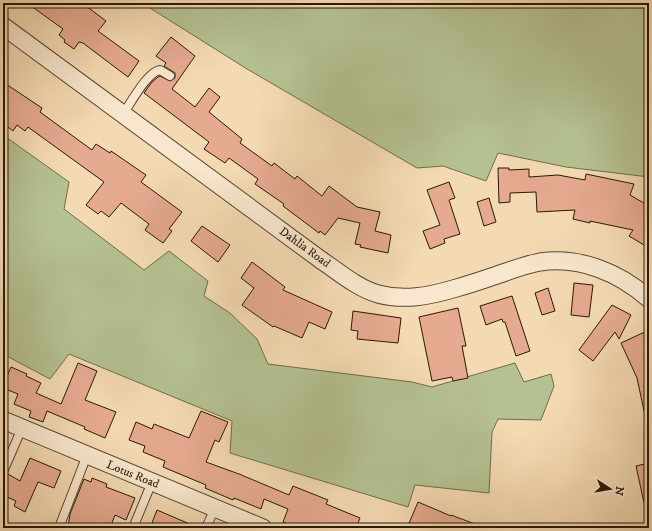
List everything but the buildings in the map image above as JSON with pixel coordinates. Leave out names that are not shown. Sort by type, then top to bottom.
[{"type":"street","name":"Dahlia Road","points":[[3,26],[321,260],[360,286],[378,294],[399,298],[432,295],[517,268],[541,262],[563,261],[600,268],[636,287],[649,299]]},
{"type":"street","name":"Lotus Road","points":[[3,420],[263,528]]},
{"type":"lane","points":[[123,114],[148,77],[155,71],[160,70],[170,76]]},
{"type":"lane","points":[[3,472],[22,428]]},
{"type":"lane","points":[[60,525],[87,455]]},
{"type":"lane","points":[[133,528],[152,482]]},
{"type":"lane","points":[[206,528],[215,508]]},
{"type":"green space","points":[[142,3],[649,3],[649,177],[566,167],[498,153],[486,181],[443,166],[417,168],[247,69]]},
{"type":"green space","points":[[3,135],[69,182],[64,209],[144,270],[169,251],[208,281],[204,296],[230,313],[257,339],[268,364],[412,382],[432,387],[515,363],[524,382],[551,374],[554,386],[541,420],[498,419],[492,432],[489,493],[415,485],[408,507],[230,453],[232,421],[69,354],[50,379],[3,354]]}]
